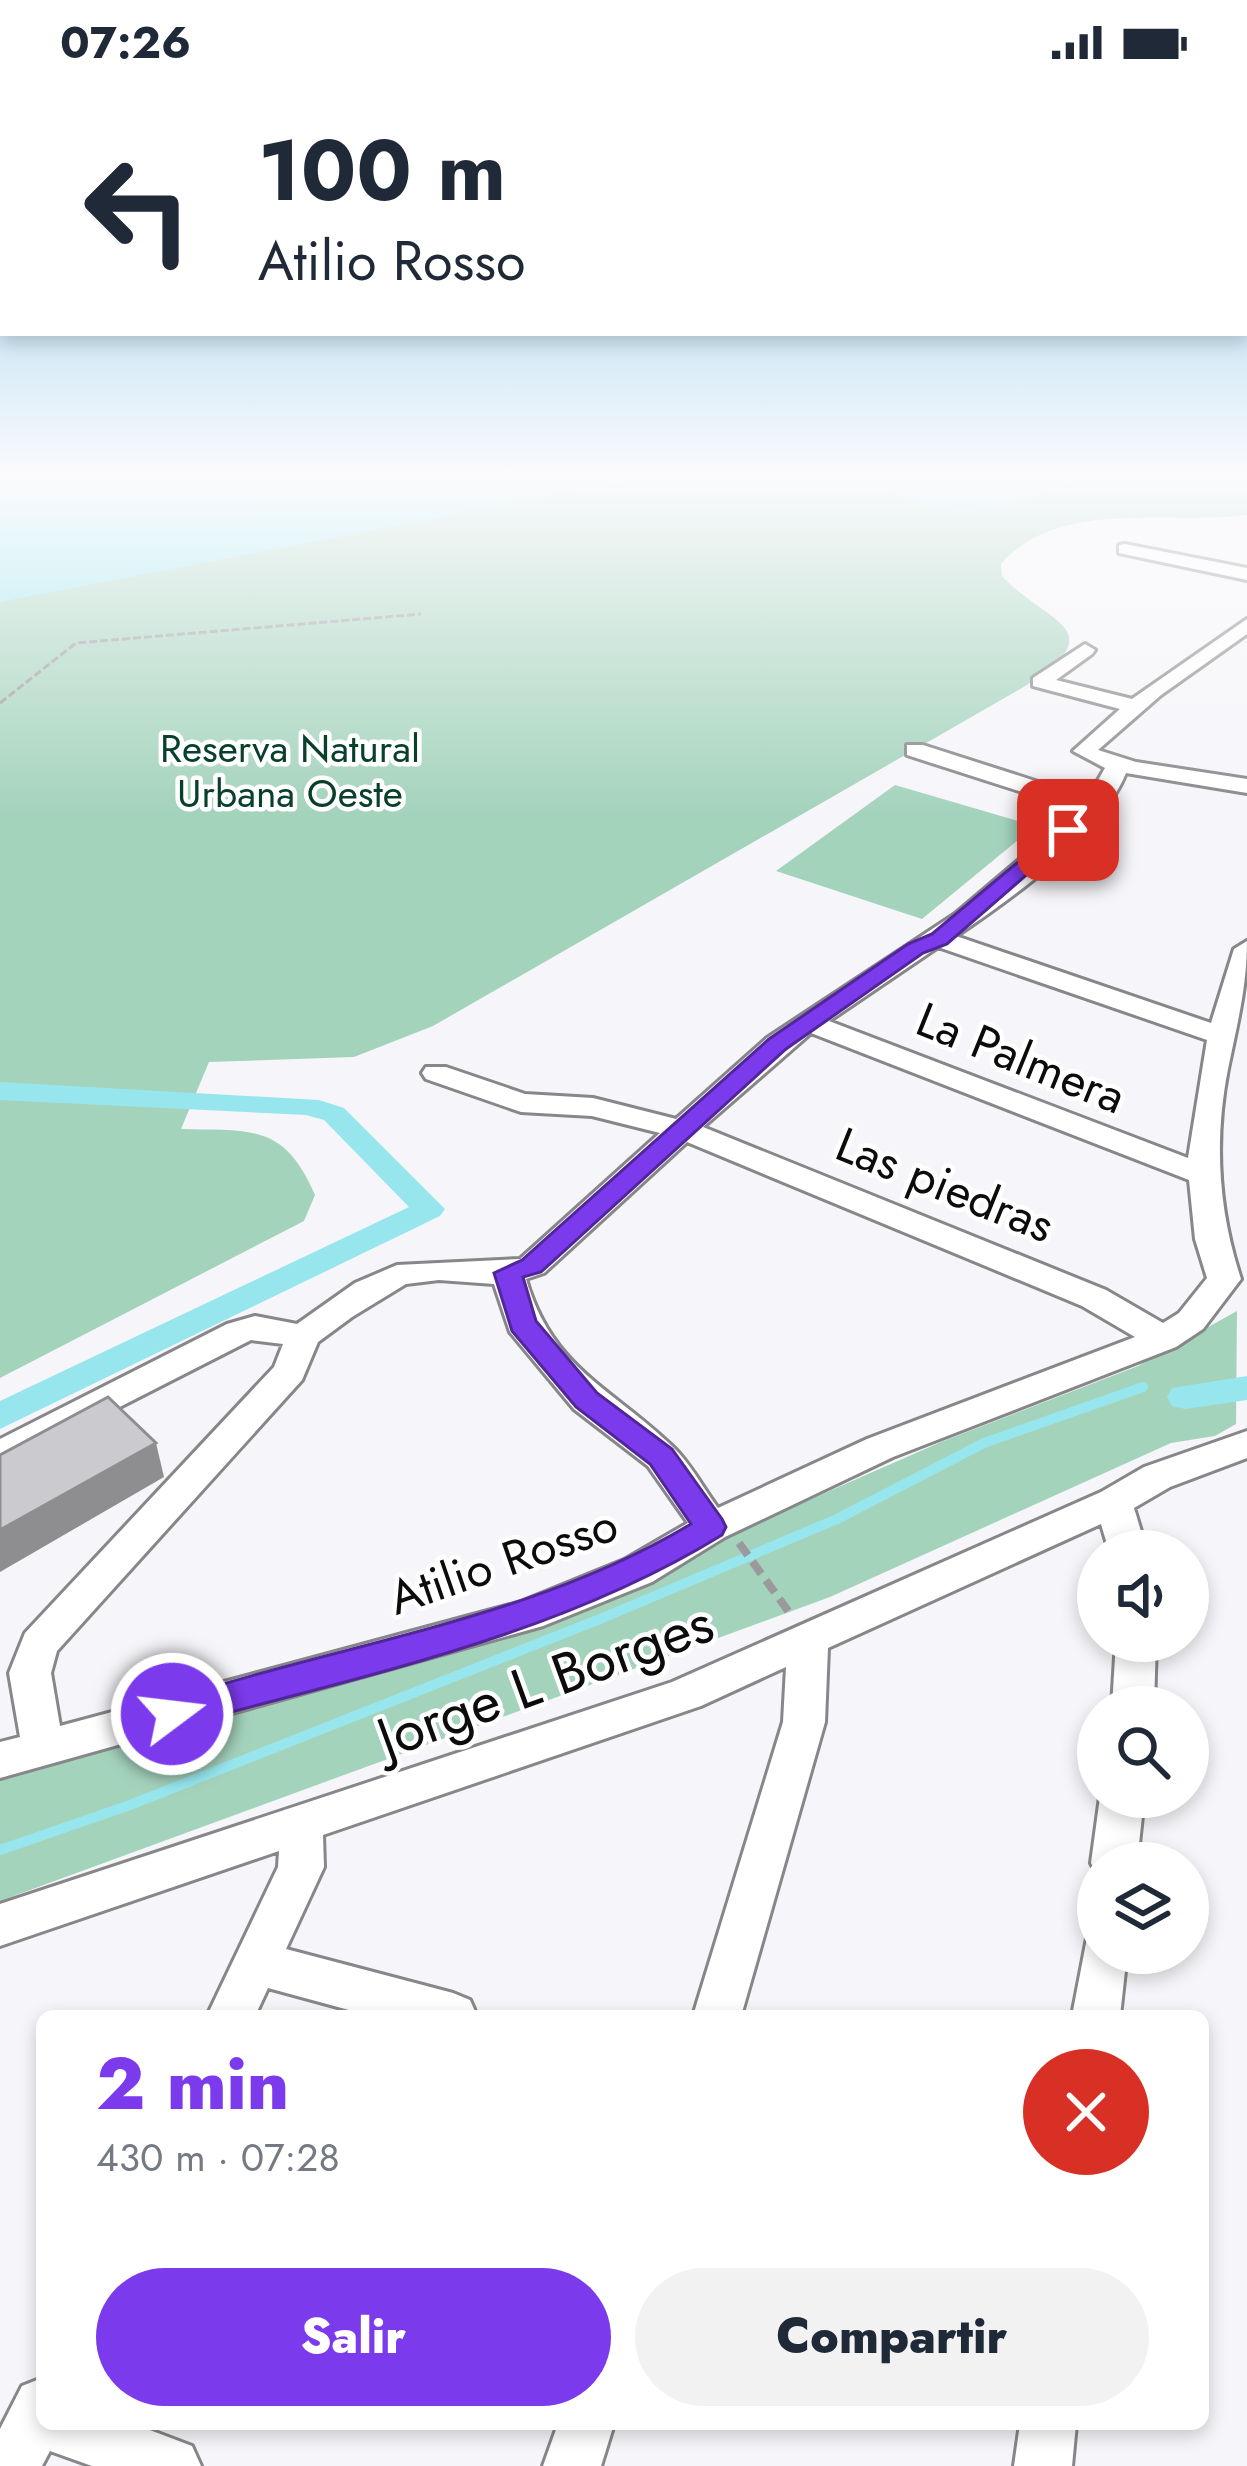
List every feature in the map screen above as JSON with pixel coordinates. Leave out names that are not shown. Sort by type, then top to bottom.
[{"type":"street","points":[[1247,625],[1135,706],[1084,751],[1117,767],[1152,767],[1247,786]]},
{"type":"street","points":[[1085,650],[1040,682],[1135,706]]},
{"type":"street","points":[[915,750],[1093,807]]},
{"type":"street","points":[[44,1749],[31,1686],[39,1644],[290,1372],[303,1336],[394,1276],[443,1268],[508,1273],[532,1266],[808,1022],[916,948],[940,939],[1093,807],[1112,785],[1117,767]]},
{"type":"street","points":[[940,939],[1220,1035]]},
{"type":"street","points":[[725,1535],[880,1448],[1164,1339],[1236,1280],[1205,1224],[1202,1174],[1220,1035],[1247,949]]},
{"type":"street","name":"La Palmera","points":[[808,1022],[1202,1174]]},
{"type":"street","name":"Las piedras","points":[[436,1073],[521,1103],[593,1108],[686,1131],[1094,1298],[1164,1339]]},
{"type":"street","name":"Atilio Rosso","points":[[0,1760],[529,1615],[725,1535],[661,1456],[587,1400],[522,1324],[508,1273]]},
{"type":"street","points":[[0,1455],[238,1332],[255,1328],[303,1336]]},
{"type":"street","name":"Jorge L Borges","points":[[0,1925],[686,1694],[1114,1502],[1157,1478],[1247,1444]]},
{"type":"street","points":[[1114,1502],[1122,1530]]},
{"type":"street","points":[[719,2010],[804,1722],[808,1641]]},
{"type":"street","points":[[234,2010],[301,1867],[301,1827]]},
{"type":"street","points":[[256,1964],[430,2010]]},
{"type":"street","points":[[1097,2010],[1101,1974]]},
{"type":"street","points":[[47,2430],[172,2466]]},
{"type":"street","points":[[572,2466],[584,2430]]},
{"type":"street","points":[[1043,2466],[1047,2430]]},
{"type":"path","points":[[0,703],[76,644],[421,614]]},
{"type":"path","points":[[725,1535],[774,1586]]},
{"type":"green space","name":"Reserva Natural Urbana Oeste","points":[[0,590],[1018,590],[1064,628],[1069,639],[1065,652],[1022,688],[433,1026],[354,1057],[209,1062],[181,1129],[246,1132],[277,1143],[291,1155],[315,1195],[304,1221],[0,1378]]},
{"type":"green space","points":[[895,785],[1035,826],[922,919],[776,871]]},
{"type":"green space","points":[[1237,1311],[1236,1424],[1215,1436],[1171,1443],[830,1597],[0,1901],[0,1769],[475,1647],[632,1586],[761,1521],[941,1442],[1138,1366]]},
{"type":"water","points":[[0,590],[62,590],[0,602]]},
{"type":"building","points":[[108,1397],[156,1443],[0,1530],[0,1455]]},
{"type":"waterway","points":[[0,1091],[309,1106],[334,1114],[429,1209],[0,1416]]},
{"type":"waterway","points":[[0,1850],[130,1805],[605,1617],[837,1519],[984,1443],[1143,1387]]},
{"type":"waterway","points":[[1185,1397],[1247,1388]]},
{"type":"route","points":[[172,1714],[529,1615],[638,1571],[711,1527],[661,1456],[587,1400],[522,1324],[508,1273],[532,1266],[777,1044],[916,948],[940,939],[1068,830]]}]
